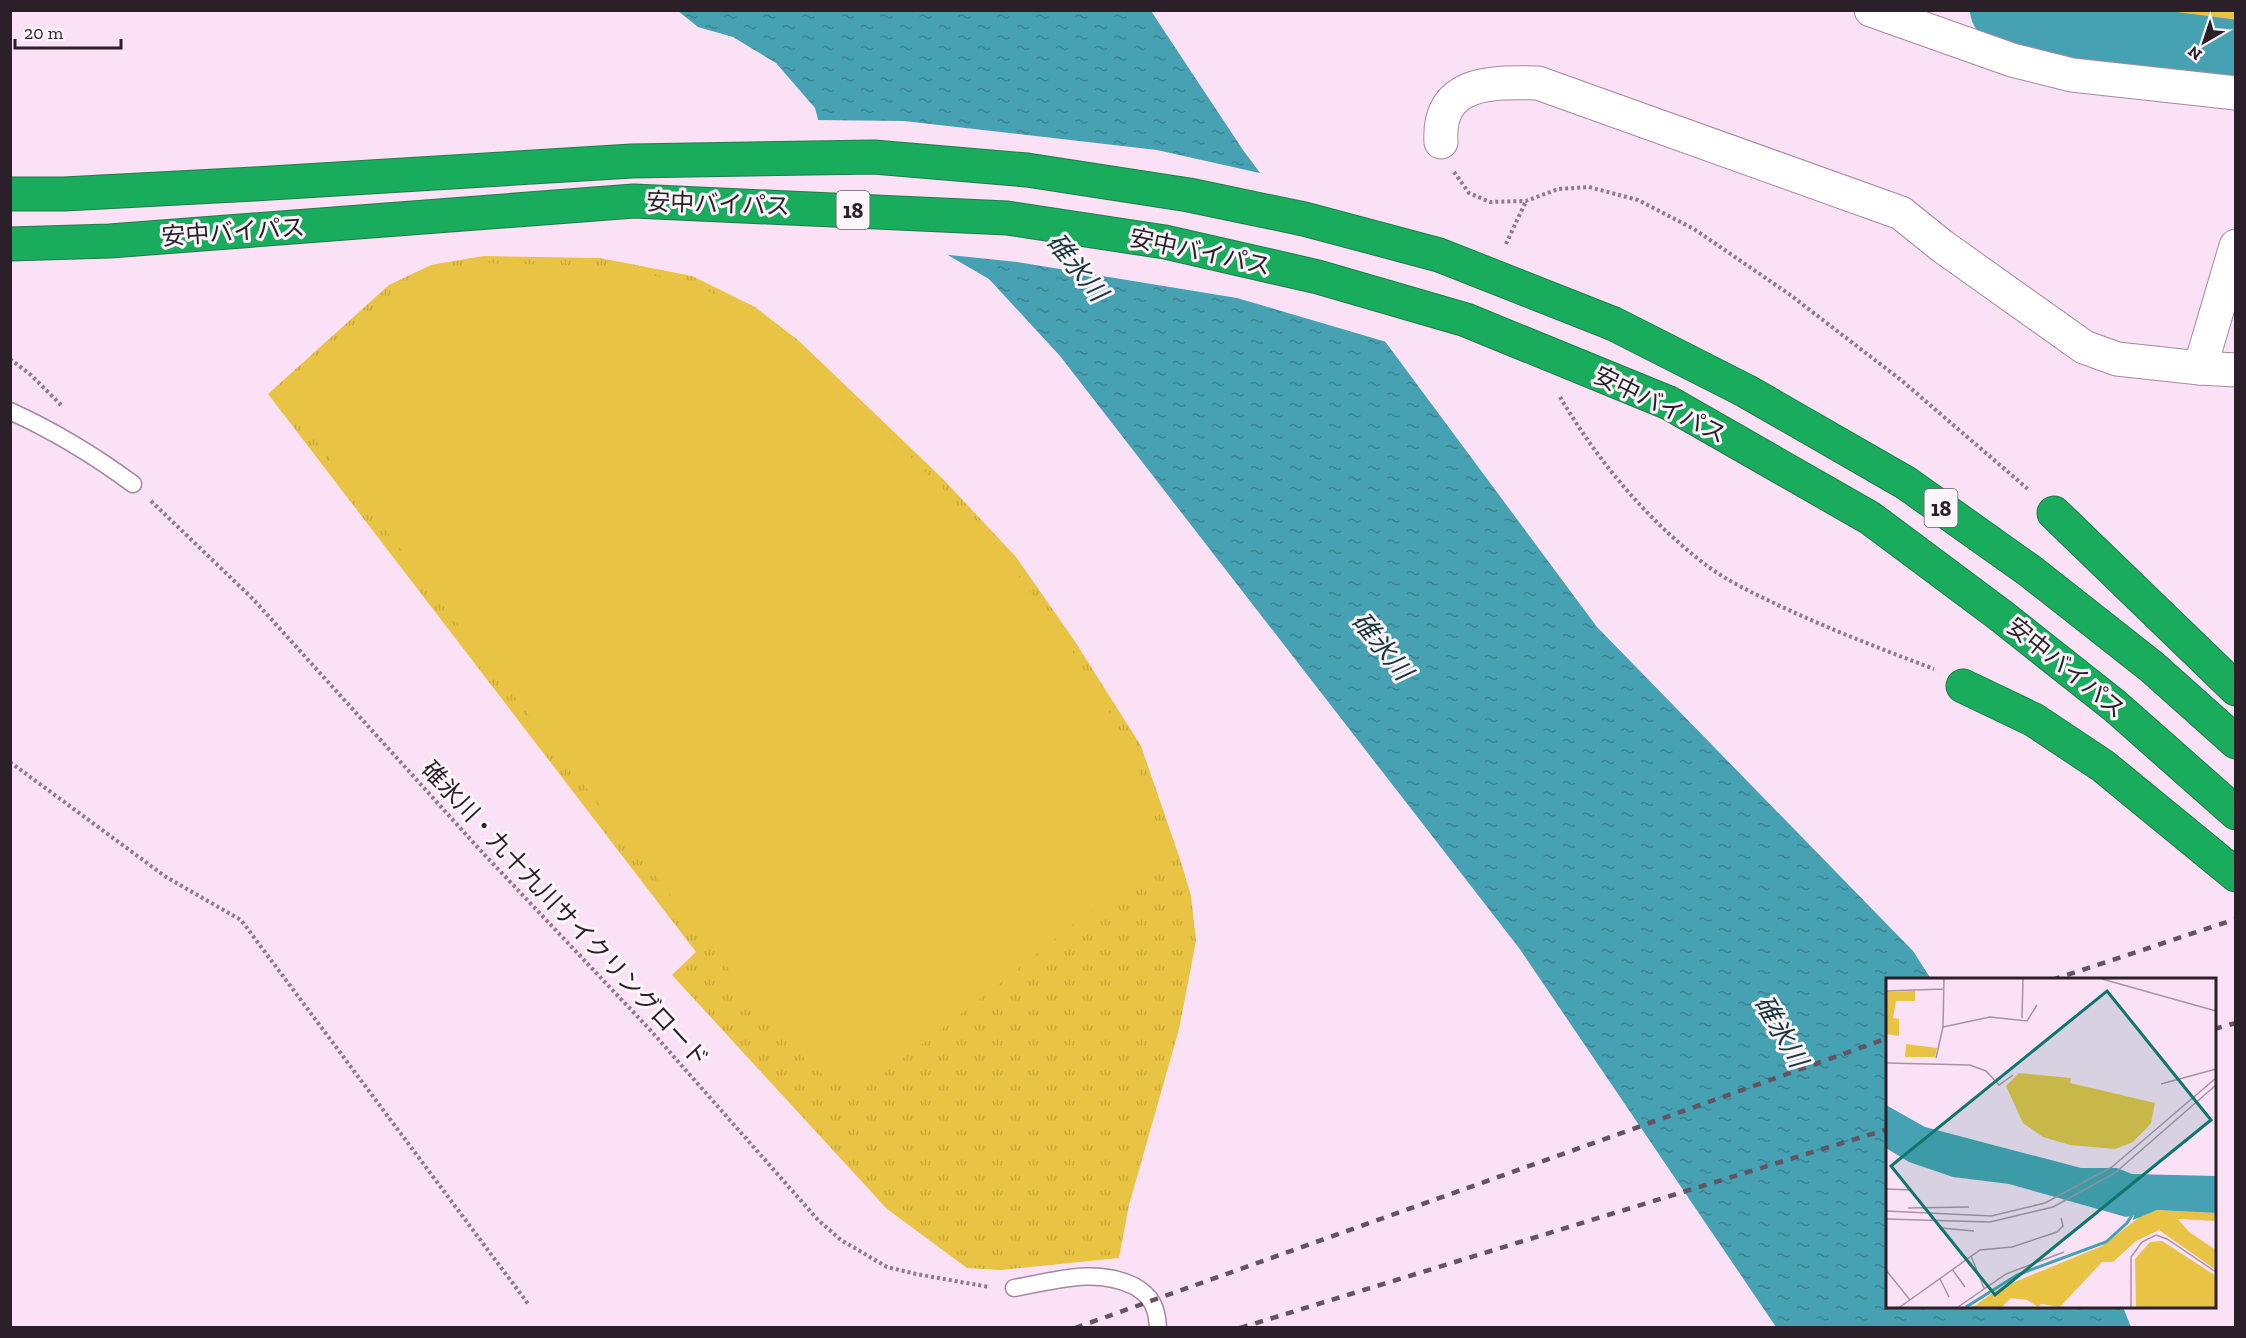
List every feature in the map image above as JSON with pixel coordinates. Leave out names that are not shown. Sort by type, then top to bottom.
[{"type":"highway","name":"安中バイパス","points":[[10,194],[64,194],[266,184],[632,161],[874,157],[1027,170],[1189,195],[1304,219],[1439,255],[1614,324],[1746,391],[1906,483],[2030,571],[2152,667],[2235,742]]},
{"type":"highway","name":"安中バイパス","points":[[10,244],[110,241],[634,201],[1007,218],[1165,242],[1318,277],[1466,320],[1669,403],[1870,518],[2000,615],[2115,706],[2235,813]]},
{"type":"highway","points":[[2054,513],[2235,689]]},
{"type":"highway","points":[[1963,686],[2034,720],[2103,766],[2235,875]]},
{"type":"street","points":[[1871,10],[2012,60],[2072,75],[2235,93]]},
{"type":"street","points":[[1441,142],[1440,130],[1449,104],[1468,88],[1498,82],[1538,83],[1901,213],[1942,246],[2085,347],[2117,359],[2235,370]]},
{"type":"street","points":[[2200,368],[2235,246]]},
{"type":"lane","points":[[10,411],[41,425],[103,462],[134,484]]},
{"type":"lane","points":[[1014,1288],[1076,1277],[1110,1276],[1139,1289],[1154,1302],[1158,1312],[1158,1328]]},
{"type":"path","points":[[1441,142],[1445,158],[1469,193],[1490,202],[1526,201],[1558,189],[1588,187],[1638,200],[1694,229],[1789,294],[1901,380],[2054,513]]},
{"type":"path","points":[[1502,252],[1526,201]]},
{"type":"path","points":[[1557,391],[1580,430],[1652,518],[1707,566],[1751,592],[1826,628],[1940,671],[1963,686]]},
{"type":"path","name":"碓氷川・九十九川サイクリングロード","points":[[134,484],[253,599],[481,851],[653,1033],[826,1227],[857,1251],[887,1267],[982,1287],[1014,1288]]},
{"type":"path","points":[[10,762],[166,877],[241,920],[529,1305]]},
{"type":"green space","points":[[2150,11],[2235,11],[2235,22],[2181,18]]},
{"type":"green space","points":[[483,256],[600,258],[692,276],[755,307],[799,341],[943,479],[1016,557],[1074,640],[1141,746],[1191,896],[1196,941],[1179,1029],[1129,1205],[1119,1258],[1001,1270],[967,1268],[887,1209],[672,975],[696,952],[268,394],[389,285],[431,265]]},
{"type":"green space","points":[[481,263],[601,266],[690,282],[750,312],[799,350],[939,485],[1010,565],[1066,641],[1131,748],[1166,850],[865,1088],[827,1079],[785,1040],[279,393],[395,297],[434,275]]},
{"type":"water","name":"碓氷川","points":[[678,11],[1151,11],[1243,150],[1597,627],[1913,951],[1930,978],[1886,978],[1886,1308],[2123,1308],[2131,1327],[1776,1327],[1519,948],[1060,356],[989,279],[915,236],[834,179],[815,108],[776,63],[733,37],[698,27]]},
{"type":"pier","points":[[815,120],[904,121],[1157,150],[1264,174],[1390,343],[1237,298],[1017,262],[940,254],[914,239],[832,181]]},
{"type":"waterway","points":[[2002,10],[2128,38],[2236,52]]},
{"type":"railway","points":[[2058,978],[2236,919]]},
{"type":"railway","points":[[2216,1028],[2236,1023]]},
{"type":"railway","points":[[1075,1328],[1886,1039]]},
{"type":"railway","points":[[1240,1328],[1886,1130]]}]
